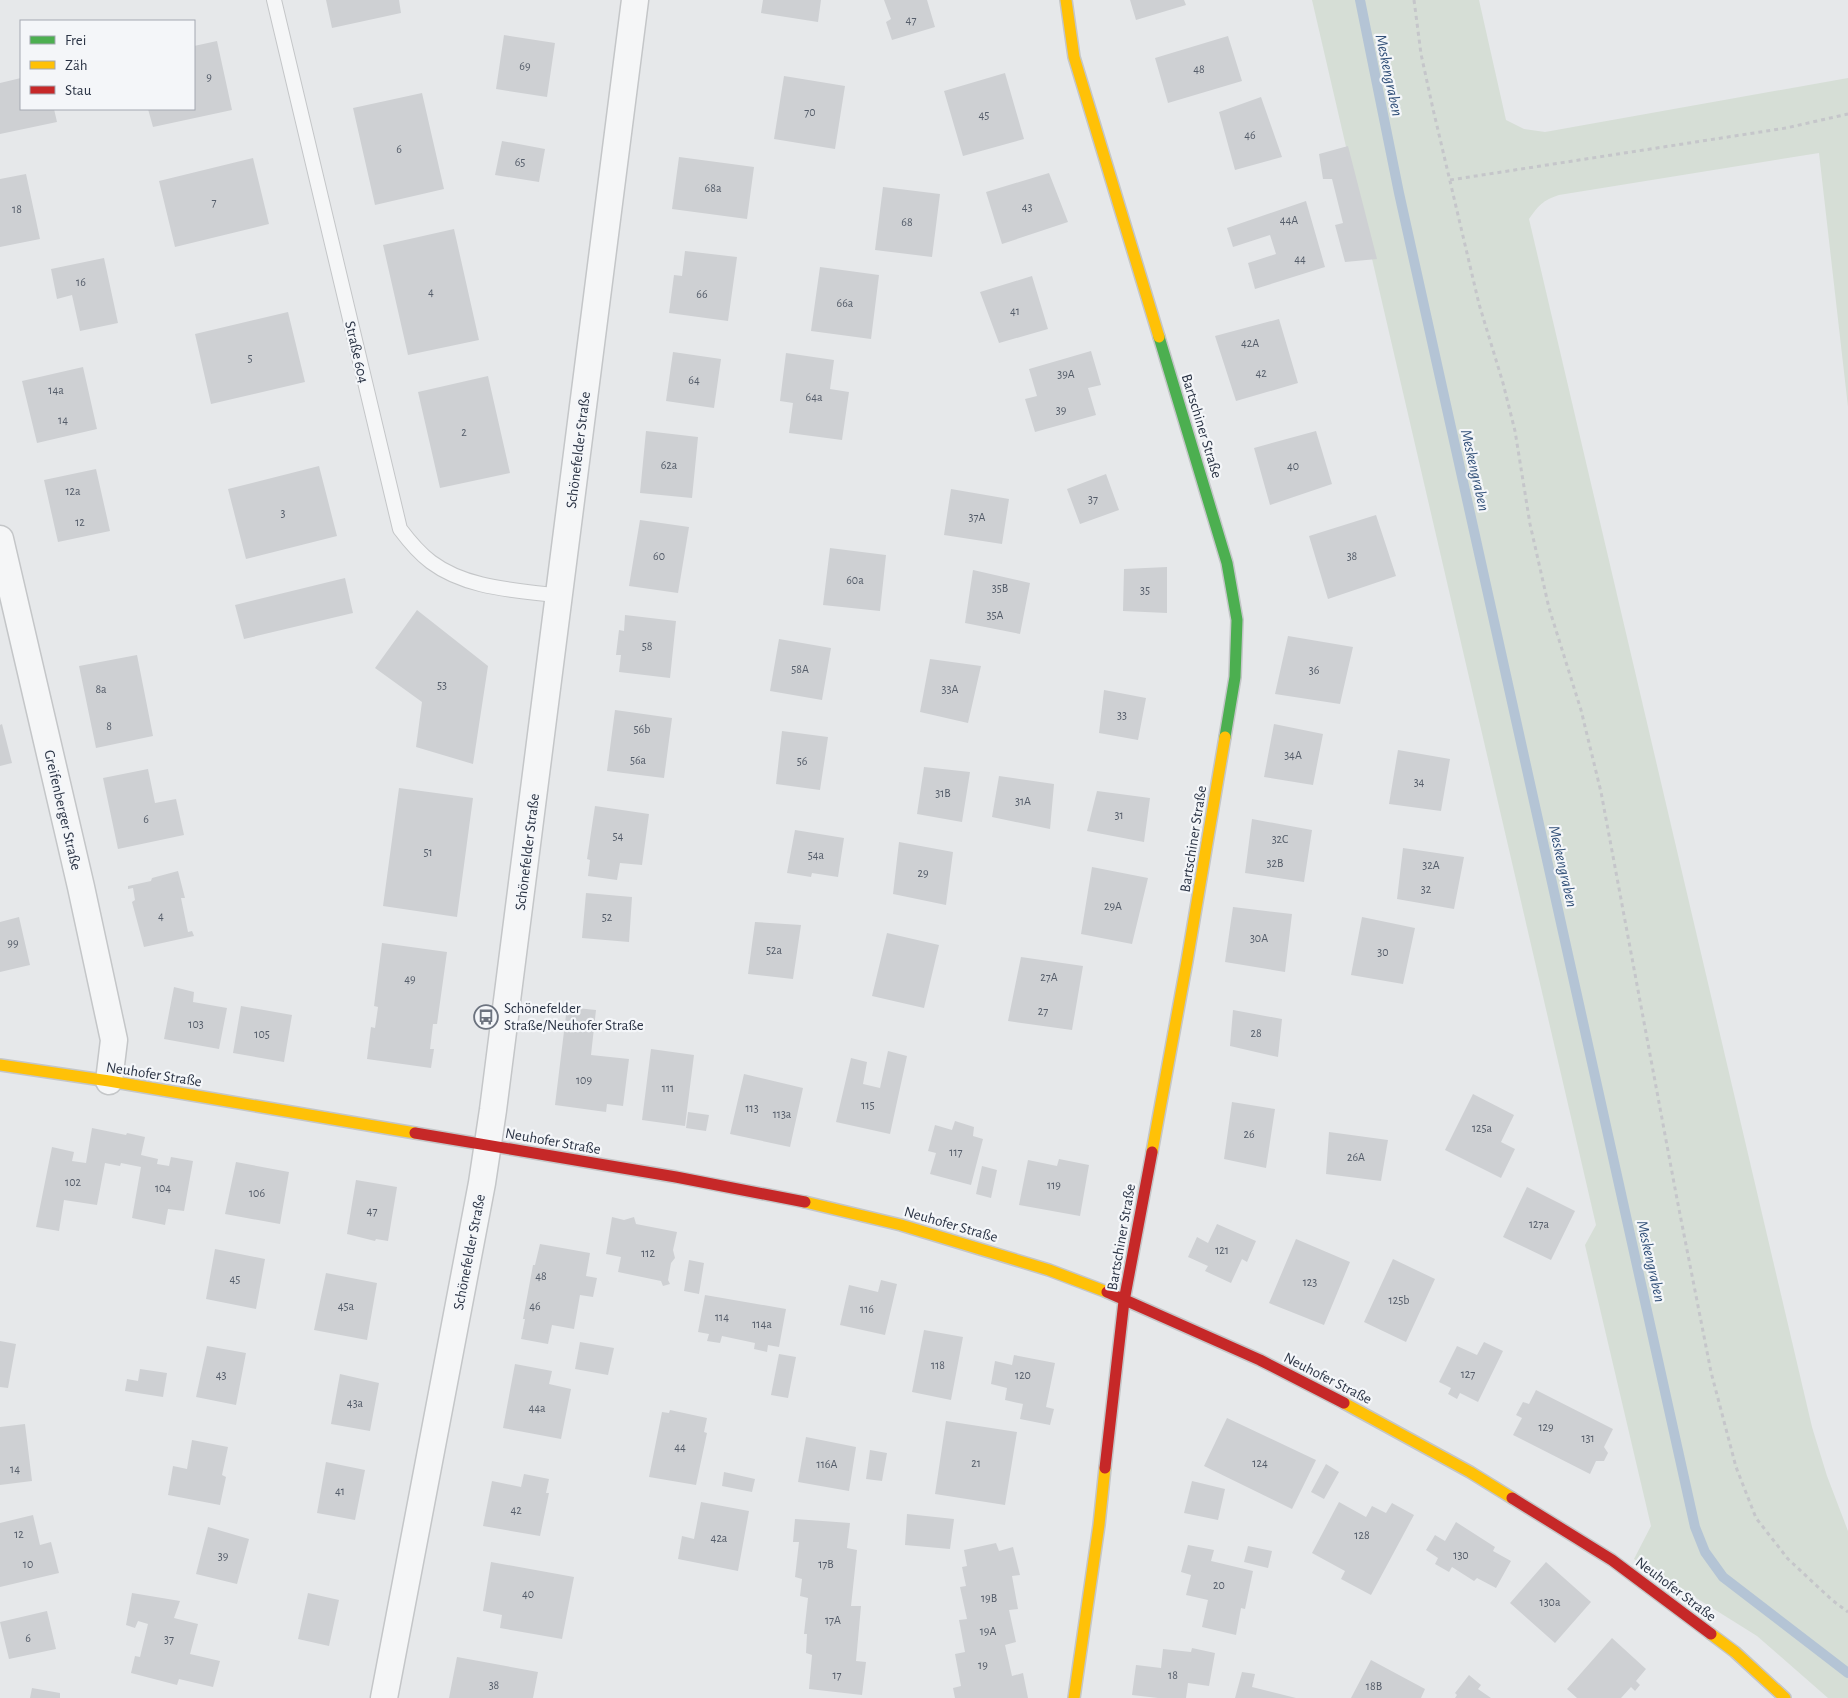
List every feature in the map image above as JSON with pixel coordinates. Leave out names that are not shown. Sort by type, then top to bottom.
[{"type":"street","name":"Schönefelder Straße","points":[[384,1698],[482,1184],[560,596],[634,0]]},
{"type":"street","name":"Bartschiner Straße","points":[[1066,0],[1074,58],[1227,563],[1237,620],[1235,677],[1232,696],[1187,961],[1124,1301],[1099,1525],[1074,1698]]},
{"type":"street","name":"Greifenberger Straße","points":[[0,539],[81,887],[114,1040],[109,1081]]},
{"type":"street","name":"Neuhofer Straße","points":[[0,1065],[109,1081],[676,1177],[818,1205],[901,1225],[1049,1270],[1102,1290],[1260,1360],[1366,1414],[1478,1477],[1612,1560],[1735,1652],[1786,1698]]},
{"type":"lane","name":"Straße 604","points":[[274,0],[400,529],[413,546],[431,563],[453,575],[478,584],[560,596]]},
{"type":"path","points":[[1414,0],[1421,54],[1479,304],[1506,392],[1515,431],[1530,524],[1550,608],[1581,710],[1601,792],[1677,1199],[1710,1363],[1736,1467],[1756,1518],[1788,1560],[1848,1612]]},
{"type":"path","points":[[1450,180],[1786,128],[1848,114]]},
{"type":"shaded area","points":[[1312,0],[1479,0],[1506,120],[1524,129],[1545,132],[1848,78],[1848,407],[1819,153],[1559,195],[1541,204],[1529,219],[1812,1427],[1827,1476],[1848,1531],[1848,1698],[1828,1698],[1757,1636],[1634,1559],[1651,1526],[1585,1245],[1596,1225]]},
{"type":"building","points":[[326,0],[399,0],[401,13],[332,28]]},
{"type":"building","points":[[763,0],[821,0],[818,22],[761,13]]},
{"type":"building","points":[[884,0],[927,0],[935,27],[892,40],[886,22],[891,19]]},
{"type":"building","points":[[1130,0],[1184,0],[1186,5],[1136,20]]},
{"type":"building","points":[[504,35],[555,43],[547,97],[496,89]]},
{"type":"building","points":[[1228,36],[1242,81],[1168,103],[1155,58]]},
{"type":"building","points":[[217,41],[232,110],[153,127],[148,110],[195,110],[195,46]]},
{"type":"building","points":[[1005,73],[1024,139],[963,156],[944,91]]},
{"type":"building","points":[[784,76],[845,86],[835,149],[774,139]]},
{"type":"building","points":[[20,78],[20,110],[54,110],[57,122],[0,134],[0,83]]},
{"type":"building","points":[[422,93],[444,189],[375,205],[353,108]]},
{"type":"building","points":[[1261,97],[1282,157],[1235,170],[1219,112]]},
{"type":"building","points":[[502,141],[545,149],[539,182],[495,175]]},
{"type":"building","points":[[1348,146],[1377,259],[1345,262],[1335,225],[1343,223],[1332,179],[1323,179],[1319,154]]},
{"type":"building","points":[[679,157],[754,167],[747,219],[672,209]]},
{"type":"building","points":[[253,158],[269,224],[175,247],[159,181]]},
{"type":"building","points":[[1049,173],[1068,222],[1002,244],[986,192]]},
{"type":"building","points":[[26,174],[40,239],[0,247],[0,179]]},
{"type":"building","points":[[883,187],[940,194],[932,257],[875,250]]},
{"type":"building","points":[[1306,201],[1325,267],[1255,289],[1248,263],[1276,254],[1270,235],[1233,247],[1227,228]]},
{"type":"building","points":[[454,229],[479,340],[408,355],[383,245]]},
{"type":"building","points":[[685,251],[737,257],[728,321],[669,313],[674,275],[682,276]]},
{"type":"building","points":[[104,258],[118,323],[80,331],[72,295],[57,299],[51,269]]},
{"type":"building","points":[[820,267],[879,275],[871,339],[811,331]]},
{"type":"building","points":[[1032,276],[1048,329],[999,343],[980,292]]},
{"type":"building","points":[[288,312],[305,382],[211,404],[195,334]]},
{"type":"building","points":[[1279,319],[1298,383],[1236,401],[1215,336]]},
{"type":"building","points":[[1091,351],[1101,385],[1088,388],[1096,415],[1035,432],[1025,399],[1037,396],[1029,369]]},
{"type":"building","points":[[673,352],[721,359],[714,408],[666,401]]},
{"type":"building","points":[[786,353],[834,360],[830,389],[849,392],[842,440],[789,433],[793,403],[780,401]]},
{"type":"building","points":[[83,367],[97,429],[37,443],[22,381]]},
{"type":"building","points":[[488,376],[510,473],[440,488],[418,392]]},
{"type":"building","points":[[646,431],[698,437],[692,498],[640,493]]},
{"type":"building","points":[[1316,431],[1332,484],[1270,505],[1254,448]]},
{"type":"building","points":[[319,466],[337,536],[246,559],[228,489]]},
{"type":"building","points":[[96,469],[110,531],[58,542],[44,480]]},
{"type":"building","points":[[1106,474],[1119,510],[1080,524],[1067,489]]},
{"type":"building","points":[[951,489],[1009,499],[1002,544],[944,535]]},
{"type":"building","points":[[1376,515],[1396,576],[1328,599],[1309,536]]},
{"type":"building","points":[[640,520],[689,527],[678,593],[629,586]]},
{"type":"building","points":[[830,548],[886,555],[880,611],[823,605]]},
{"type":"building","points":[[1167,567],[1167,613],[1123,611],[1124,569]]},
{"type":"building","points":[[973,570],[1030,583],[1020,634],[965,623]]},
{"type":"building","points":[[345,578],[353,613],[244,639],[235,605]]},
{"type":"building","points":[[417,610],[488,666],[473,764],[416,747],[422,702],[375,668]]},
{"type":"building","points":[[625,615],[676,621],[670,678],[619,672],[621,655],[616,655],[619,630],[624,631]]},
{"type":"building","points":[[1288,636],[1353,647],[1340,704],[1275,694]]},
{"type":"building","points":[[779,639],[831,648],[822,700],[770,691]]},
{"type":"building","points":[[137,655],[153,736],[96,748],[79,666]]},
{"type":"building","points":[[930,659],[981,666],[968,723],[920,712]]},
{"type":"building","points":[[1104,690],[1146,698],[1138,740],[1099,733]]},
{"type":"building","points":[[615,710],[672,718],[664,778],[607,771]]},
{"type":"building","points":[[2,724],[12,763],[0,766],[0,725]]},
{"type":"building","points":[[1274,724],[1323,734],[1313,785],[1264,777]]},
{"type":"building","points":[[782,731],[828,737],[820,790],[776,784]]},
{"type":"building","points":[[1398,750],[1450,759],[1441,811],[1389,804]]},
{"type":"building","points":[[924,767],[970,772],[962,822],[917,814]]},
{"type":"building","points":[[148,769],[155,803],[176,799],[184,835],[118,849],[103,778]]},
{"type":"building","points":[[999,776],[1054,784],[1050,829],[992,817]]},
{"type":"building","points":[[399,788],[473,798],[457,917],[383,906]]},
{"type":"building","points":[[1097,791],[1150,798],[1144,842],[1087,831]]},
{"type":"building","points":[[595,806],[649,814],[642,865],[620,863],[617,880],[588,876],[590,860],[587,859]]},
{"type":"building","points":[[1252,819],[1312,830],[1304,882],[1245,873]]},
{"type":"building","points":[[795,830],[844,838],[838,877],[812,873],[811,877],[787,873]]},
{"type":"building","points":[[899,842],[953,852],[946,905],[893,894]]},
{"type":"building","points":[[1403,848],[1464,857],[1454,909],[1397,899]]},
{"type":"building","points":[[1092,867],[1148,878],[1132,944],[1081,934]]},
{"type":"building","points":[[178,871],[185,898],[181,898],[188,932],[192,931],[194,936],[144,947],[132,902],[135,900],[133,888],[128,889],[128,886],[151,881],[152,878]]},
{"type":"building","points":[[586,893],[632,897],[629,942],[582,938]]},
{"type":"building","points":[[1233,907],[1292,914],[1285,972],[1225,962]]},
{"type":"building","points":[[19,917],[30,965],[0,972],[0,922]]},
{"type":"building","points":[[1362,917],[1415,928],[1403,984],[1351,975]]},
{"type":"building","points":[[755,922],[801,925],[793,979],[748,974]]},
{"type":"building","points":[[887,933],[939,945],[924,1008],[872,996]]},
{"type":"building","points":[[382,943],[447,952],[437,1024],[433,1024],[430,1049],[434,1049],[431,1068],[367,1059],[371,1027],[375,1028],[378,1007],[374,1006]]},
{"type":"building","points":[[1021,957],[1083,966],[1072,1030],[1008,1021]]},
{"type":"building","points":[[174,987],[194,992],[193,1002],[227,1008],[219,1049],[164,1039]]},
{"type":"building","points":[[241,1006],[292,1015],[284,1062],[233,1053]]},
{"type":"building","points":[[567,1007],[596,1010],[591,1055],[629,1059],[623,1106],[607,1104],[606,1112],[555,1105]]},
{"type":"building","points":[[1233,1010],[1282,1019],[1278,1057],[1230,1046]]},
{"type":"building","points":[[651,1049],[694,1055],[685,1126],[642,1120]]},
{"type":"building","points":[[888,1051],[907,1056],[890,1134],[836,1122],[851,1058],[867,1062],[863,1084],[880,1088]]},
{"type":"building","points":[[744,1074],[803,1088],[790,1147],[730,1134]]},
{"type":"building","points":[[1473,1094],[1514,1115],[1501,1142],[1515,1149],[1501,1178],[1445,1150]]},
{"type":"building","points":[[1232,1102],[1275,1109],[1266,1168],[1224,1159]]},
{"type":"building","points":[[688,1112],[709,1115],[706,1131],[686,1128]]},
{"type":"building","points":[[955,1121],[974,1127],[973,1136],[983,1139],[971,1185],[930,1174],[936,1153],[928,1151],[935,1125],[952,1130]]},
{"type":"building","points":[[92,1128],[145,1137],[141,1155],[158,1159],[157,1164],[169,1166],[171,1157],[193,1161],[184,1211],[168,1209],[165,1225],[132,1218],[141,1167],[121,1163],[120,1166],[105,1163],[97,1205],[64,1200],[59,1231],[36,1227],[52,1147],[74,1152],[72,1161],[86,1163]]},
{"type":"building","points":[[1329,1132],[1388,1140],[1381,1181],[1326,1174]]},
{"type":"building","points":[[1059,1159],[1089,1165],[1080,1216],[1019,1205],[1028,1160],[1057,1166]]},
{"type":"building","points":[[236,1162],[289,1172],[280,1224],[225,1214]]},
{"type":"building","points":[[982,1166],[997,1170],[991,1198],[976,1194]]},
{"type":"building","points":[[356,1180],[397,1187],[388,1241],[376,1239],[375,1241],[347,1234]]},
{"type":"building","points":[[1527,1187],[1575,1211],[1551,1260],[1503,1237]]},
{"type":"building","points":[[612,1217],[624,1220],[634,1217],[636,1224],[677,1232],[673,1250],[675,1258],[671,1263],[668,1280],[670,1284],[663,1286],[661,1281],[618,1272],[621,1257],[606,1254]]},
{"type":"building","points":[[1217,1224],[1256,1241],[1247,1262],[1242,1259],[1231,1283],[1205,1271],[1208,1266],[1188,1257],[1197,1237],[1208,1243]]},
{"type":"building","points":[[1296,1239],[1350,1262],[1324,1325],[1269,1303]]},
{"type":"building","points":[[540,1244],[590,1253],[586,1276],[597,1278],[593,1297],[580,1295],[574,1329],[552,1325],[548,1344],[521,1339],[533,1265],[535,1265]]},
{"type":"building","points":[[215,1249],[265,1259],[256,1309],[206,1299]]},
{"type":"building","points":[[1393,1259],[1435,1279],[1406,1342],[1364,1322]]},
{"type":"building","points":[[689,1260],[704,1263],[699,1294],[684,1291]]},
{"type":"building","points":[[326,1273],[377,1283],[367,1340],[314,1330]]},
{"type":"building","points":[[881,1280],[897,1284],[885,1335],[840,1325],[849,1285],[878,1292]]},
{"type":"building","points":[[705,1295],[786,1309],[779,1347],[768,1345],[767,1352],[754,1349],[755,1343],[722,1336],[720,1343],[707,1341],[709,1334],[698,1332]]},
{"type":"building","points":[[924,1330],[963,1337],[951,1400],[912,1392]]},
{"type":"building","points":[[0,1341],[16,1344],[8,1388],[0,1387]]},
{"type":"building","points":[[580,1342],[614,1348],[608,1375],[575,1369]]},
{"type":"building","points":[[1484,1342],[1503,1351],[1478,1402],[1460,1393],[1457,1399],[1448,1394],[1451,1388],[1439,1382],[1457,1346],[1477,1355]]},
{"type":"building","points":[[207,1346],[246,1353],[236,1405],[196,1397]]},
{"type":"building","points":[[779,1354],[796,1357],[788,1398],[771,1395]]},
{"type":"building","points":[[1014,1355],[1055,1363],[1046,1407],[1054,1409],[1050,1425],[1020,1419],[1023,1404],[1005,1400],[1007,1388],[991,1384],[995,1361],[1012,1365]]},
{"type":"building","points":[[515,1364],[552,1371],[549,1384],[571,1389],[561,1439],[503,1428]]},
{"type":"building","points":[[140,1369],[167,1373],[163,1397],[125,1391],[127,1379],[138,1381]]},
{"type":"building","points":[[340,1374],[379,1383],[370,1431],[331,1424]]},
{"type":"building","points":[[1536,1390],[1613,1429],[1604,1447],[1608,1453],[1604,1461],[1596,1461],[1590,1474],[1513,1435],[1522,1418],[1516,1415],[1523,1402],[1529,1404]]},
{"type":"building","points":[[670,1410],[707,1418],[704,1432],[707,1433],[696,1485],[649,1477],[662,1412],[669,1413]]},
{"type":"building","points":[[1227,1418],[1316,1460],[1292,1509],[1204,1466]]},
{"type":"building","points":[[946,1421],[1017,1432],[1005,1505],[935,1494]]},
{"type":"building","points":[[25,1424],[32,1481],[0,1485],[0,1427]]},
{"type":"building","points":[[806,1437],[856,1447],[849,1491],[798,1482]]},
{"type":"building","points":[[192,1440],[228,1447],[222,1475],[226,1477],[220,1505],[168,1495],[173,1466],[187,1469]]},
{"type":"building","points":[[870,1450],[887,1453],[882,1481],[866,1479]]},
{"type":"building","points":[[326,1462],[365,1470],[355,1520],[317,1513]]},
{"type":"building","points":[[1326,1464],[1339,1472],[1324,1499],[1311,1492]]},
{"type":"building","points":[[724,1472],[755,1479],[752,1492],[722,1486]]},
{"type":"building","points":[[524,1474],[549,1479],[546,1493],[549,1493],[540,1536],[483,1526],[492,1481],[521,1487]]},
{"type":"building","points":[[1192,1481],[1225,1489],[1218,1520],[1184,1513]]},
{"type":"building","points":[[701,1502],[749,1511],[738,1571],[678,1559],[682,1536],[694,1539]]},
{"type":"building","points":[[1339,1502],[1366,1517],[1372,1506],[1386,1513],[1392,1503],[1414,1515],[1371,1595],[1341,1579],[1345,1571],[1312,1553]]},
{"type":"building","points":[[907,1514],[954,1519],[950,1549],[905,1545]]},
{"type":"building","points":[[33,1515],[40,1545],[51,1542],[59,1573],[0,1587],[0,1523]]},
{"type":"building","points":[[795,1519],[850,1523],[847,1548],[857,1550],[851,1606],[861,1606],[856,1661],[866,1662],[862,1695],[809,1689],[812,1655],[806,1653],[807,1634],[804,1634],[808,1598],[800,1596],[802,1579],[795,1577],[799,1542],[793,1542]]},
{"type":"building","points":[[1456,1522],[1495,1547],[1493,1551],[1511,1561],[1496,1588],[1477,1578],[1474,1581],[1452,1567],[1449,1572],[1435,1564],[1438,1558],[1426,1550],[1435,1535],[1445,1541]]},
{"type":"building","points":[[208,1527],[249,1539],[237,1584],[196,1574]]},
{"type":"building","points":[[996,1543],[999,1551],[1013,1547],[1020,1575],[1012,1576],[1018,1609],[1009,1610],[1016,1642],[1005,1645],[1012,1676],[1023,1673],[1028,1698],[955,1698],[953,1688],[961,1686],[955,1654],[965,1652],[959,1620],[967,1619],[960,1587],[966,1586],[962,1567],[967,1566],[964,1550]]},
{"type":"building","points":[[1188,1545],[1214,1550],[1211,1561],[1253,1571],[1245,1609],[1241,1608],[1236,1635],[1202,1627],[1208,1600],[1186,1595],[1191,1575],[1181,1572]]},
{"type":"building","points":[[1248,1546],[1272,1551],[1268,1568],[1244,1562]]},
{"type":"building","points":[[491,1562],[574,1577],[562,1639],[500,1628],[502,1615],[483,1611]]},
{"type":"building","points":[[1546,1562],[1591,1602],[1555,1643],[1510,1603]]},
{"type":"building","points":[[132,1593],[180,1601],[174,1618],[198,1624],[190,1654],[220,1661],[213,1687],[179,1679],[177,1685],[131,1673],[135,1656],[140,1657],[148,1624],[138,1621],[135,1628],[126,1625]]},
{"type":"building","points":[[308,1593],[339,1600],[329,1646],[298,1639]]},
{"type":"building","points":[[47,1611],[56,1649],[9,1659],[0,1622]]},
{"type":"building","points":[[1612,1638],[1646,1669],[1636,1681],[1640,1685],[1635,1691],[1631,1687],[1621,1698],[1577,1698],[1567,1689]]},
{"type":"building","points":[[1192,1648],[1215,1653],[1209,1686],[1188,1683],[1186,1698],[1158,1698],[1132,1695],[1136,1665],[1161,1668],[1163,1649],[1191,1652]]},
{"type":"building","points":[[457,1657],[538,1672],[533,1698],[449,1698]]},
{"type":"building","points":[[1371,1660],[1425,1689],[1421,1698],[1351,1698]]},
{"type":"building","points":[[1242,1672],[1255,1674],[1252,1687],[1296,1698],[1235,1698]]},
{"type":"building","points":[[1469,1675],[1481,1685],[1478,1689],[1491,1698],[1455,1698],[1457,1695],[1455,1693]]},
{"type":"building","points":[[32,1688],[60,1693],[60,1698],[30,1698]]},
{"type":"waterway","name":"Meskengraben","points":[[1360,0],[1399,193],[1695,1527],[1705,1552],[1723,1577],[1848,1673]]},
{"type":"traffic: fast","points":[[1159,337],[1227,563],[1237,620],[1235,677],[1225,737]]},
{"type":"traffic: slow","points":[[1066,0],[1074,57],[1159,337]]},
{"type":"traffic: slow","points":[[1152,1152],[1225,737]]},
{"type":"traffic: slow","points":[[0,1065],[109,1081],[415,1133]]},
{"type":"traffic: slow","points":[[805,1202],[901,1225],[1049,1270],[1107,1292]]},
{"type":"traffic: slow","points":[[1344,1403],[1470,1472],[1512,1498]]},
{"type":"traffic: slow","points":[[1074,1698],[1099,1525],[1105,1468]]},
{"type":"traffic: slow","points":[[1711,1634],[1735,1652],[1785,1698]]},
{"type":"traffic: jam","points":[[415,1133],[676,1177],[805,1202]]},
{"type":"traffic: jam","points":[[1105,1468],[1124,1301],[1152,1152]]},
{"type":"traffic: jam","points":[[1107,1292],[1260,1360],[1344,1403]]},
{"type":"traffic: jam","points":[[1512,1498],[1612,1560],[1711,1634]]},
{"type":"place","name":"Schönefelder Straße/Neuhofer Straße","points":[[486,1017]]}]
